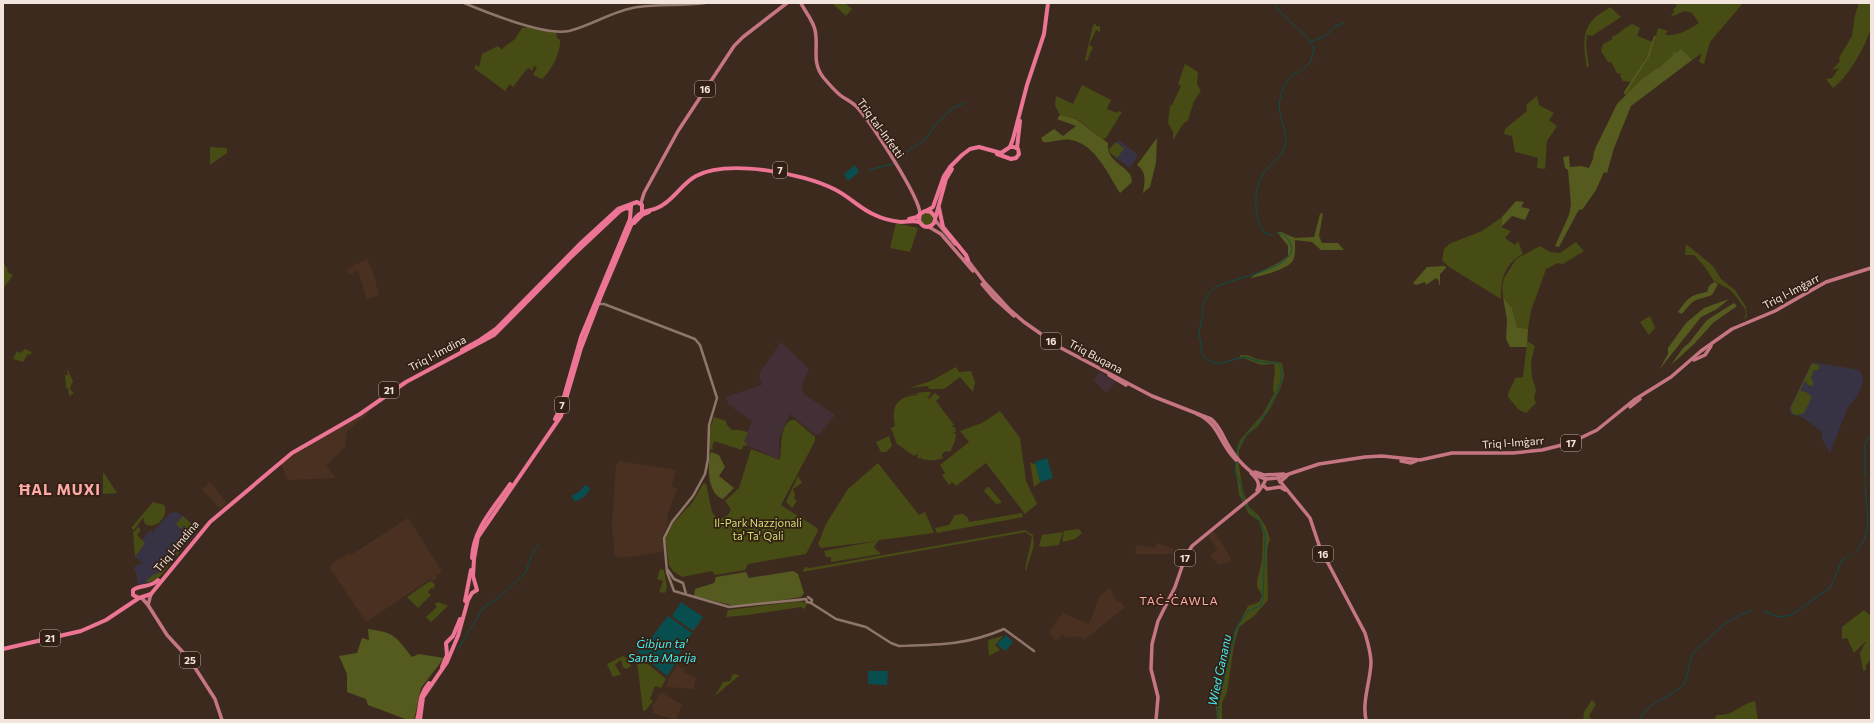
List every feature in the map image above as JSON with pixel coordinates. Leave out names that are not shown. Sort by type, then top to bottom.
[{"type":"highway","points":[[929,227],[935,219],[938,204],[948,174],[968,153],[982,149],[1013,159],[1017,157],[1019,152],[1017,148],[1022,111],[1046,34],[1049,3]]},
{"type":"highway","points":[[1008,157],[1008,148],[1044,34],[1049,3]]},
{"type":"highway","name":"7","points":[[640,213],[639,203],[656,207],[696,174],[712,167],[728,165],[773,169],[820,180],[836,187],[869,210],[887,217],[912,219],[933,207],[946,172],[967,151],[979,147],[1000,153],[1008,148],[1017,148]]},
{"type":"highway","name":"7","points":[[476,585],[473,576],[478,537],[560,416],[581,348],[600,298],[626,241],[632,223],[640,213],[659,207],[696,176],[717,168],[742,168],[781,173],[819,182],[837,190],[860,207],[874,215],[897,221],[919,222],[923,226],[929,227]]},
{"type":"highway","name":"Triq l-Imdina","points":[[420,720],[423,697],[448,662],[454,646],[470,592],[469,584],[472,548],[478,530],[558,415],[581,337],[630,219],[631,205],[639,203]]},
{"type":"highway","name":"Triq l-Imdina","points":[[96,624],[123,607],[133,595],[133,590],[156,582],[209,520],[291,451],[369,406],[396,385],[418,372],[491,333],[613,214],[621,207],[639,203]]},
{"type":"highway","points":[[938,204],[943,227],[966,255],[968,260]]},
{"type":"highway","points":[[626,241],[636,221],[642,215],[659,207]]},
{"type":"highway","name":"Triq l-Imdina","points":[[3,649],[81,631],[114,615],[140,597],[151,592],[210,522],[292,453],[360,414],[406,382],[494,335],[570,258],[620,211],[626,208],[631,210]]},
{"type":"highway","points":[[631,210],[633,213],[640,213]]},
{"type":"highway","points":[[926,211],[930,212],[935,219]]},
{"type":"highway","points":[[919,222],[920,214]]},
{"type":"highway","points":[[469,584],[473,583],[476,585]]},
{"type":"highway","name":"Triq l-Imdina","points":[[470,592],[477,590],[476,585]]},
{"type":"highway","name":"Triq l-Imdina","points":[[148,586],[151,587],[151,592]]},
{"type":"highway","name":"Triq l-Imdina","points":[[417,720],[419,700],[424,688],[442,666],[447,655],[446,646],[448,641],[453,636],[470,592]]},
{"type":"highway","points":[[133,595],[140,597]]},
{"type":"highway","points":[[446,646],[449,649],[454,646],[452,641],[448,641]]},
{"type":"main road","points":[[464,3],[522,24],[563,32],[634,8],[705,3]]},
{"type":"main road","name":"16","points":[[639,203],[678,131],[734,46],[743,37],[787,3]]},
{"type":"main road","name":"Triq tal-Infetti","points":[[801,3],[815,27],[817,38],[815,54],[817,66],[820,71],[839,95],[857,108],[896,164],[919,205],[926,211]]},
{"type":"main road","name":"Triq tal-Infetti","points":[[919,205],[920,214]]},
{"type":"main road","name":"Triq Buqana","points":[[935,219],[995,295],[1024,322],[1061,348],[1152,396],[1211,419],[1218,425],[1236,458],[1258,476],[1266,479]]},
{"type":"main road","name":"Triq Buqana","points":[[929,227],[941,234],[970,267],[994,298],[1006,310],[1041,337],[1071,356],[1137,390],[1208,420],[1215,427],[1236,458],[1262,484]]},
{"type":"main road","name":"Triq l-Imġarr","points":[[1266,479],[1277,478],[1308,467],[1371,456],[1420,460],[1452,452],[1499,454],[1527,452],[1570,443],[1601,427],[1634,400],[1671,377],[1732,329],[1774,311],[1826,282],[1871,268]]},
{"type":"main road","points":[[995,295],[1006,310]]},
{"type":"main road","points":[[600,298],[604,304]]},
{"type":"main road","points":[[598,305],[600,303],[604,304],[697,341],[701,348],[718,398],[709,426],[708,464],[704,478],[690,501],[672,522],[665,533],[666,567],[674,591],[730,607],[753,606],[806,599],[807,602],[836,619],[866,627],[890,643],[900,646],[962,643],[982,638],[1004,629],[1034,651]]},
{"type":"main road","name":"Triq l-Imġarr","points":[[1281,482],[1288,476],[1319,465],[1382,458],[1413,462],[1452,454],[1500,456],[1535,452],[1571,444],[1597,432],[1643,396],[1672,378],[1703,352]]},
{"type":"main road","points":[[1404,459],[1413,462]]},
{"type":"main road","points":[[1247,467],[1255,473],[1269,475],[1287,473],[1308,467]]},
{"type":"main road","points":[[1249,471],[1258,481],[1259,485],[1249,500]]},
{"type":"main road","points":[[1290,494],[1284,481],[1295,473]]},
{"type":"main road","name":"16","points":[[1277,478],[1310,518],[1320,548],[1365,633],[1371,664],[1362,710],[1365,720]]},
{"type":"main road","points":[[1262,484],[1266,479]]},
{"type":"main road","points":[[1267,489],[1279,488],[1281,482]]},
{"type":"main road","name":"16","points":[[1262,484],[1267,489]]},
{"type":"main road","name":"17","points":[[1156,720],[1158,697],[1152,669],[1151,652],[1158,621],[1175,586],[1189,550],[1258,492],[1262,484]]},
{"type":"main road","name":"16","points":[[1279,488],[1290,494]]},
{"type":"main road","name":"17","points":[[1258,492],[1267,489]]},
{"type":"main road","points":[[666,567],[672,576],[683,583],[683,589],[688,596]]},
{"type":"main road","points":[[672,587],[674,583],[679,581]]},
{"type":"main road","points":[[678,593],[683,589]]},
{"type":"main road","points":[[148,605],[151,592]]},
{"type":"main road","name":"25","points":[[140,597],[148,605],[167,635],[190,660],[217,703],[222,720]]},
{"type":"main road","points":[[808,597],[812,600],[811,603]]},
{"type":"shaded area","points":[[1119,140],[1138,155],[1130,168],[1110,153],[1109,149]]},
{"type":"shaded area","points":[[367,259],[373,272],[379,295],[367,299],[358,270],[348,275],[347,269]]},
{"type":"shaded area","points":[[781,342],[809,369],[803,382],[802,390],[805,395],[835,415],[820,434],[816,435],[790,414],[779,438],[779,459],[743,444],[752,421],[729,405],[726,399],[729,396],[762,385],[759,376],[761,371]]},
{"type":"shaded area","points":[[1812,362],[1859,370],[1862,375],[1863,382],[1858,395],[1848,407],[1830,453],[1823,441],[1821,431],[1802,417],[1791,414],[1789,409]]},
{"type":"shaded area","points":[[1100,372],[1116,382],[1106,393],[1094,380]]},
{"type":"shaded area","points":[[367,411],[369,413],[347,431],[345,447],[326,466],[336,478],[287,480],[281,464],[289,457]]},
{"type":"shaded area","points":[[619,461],[676,470],[672,486],[677,489],[667,516],[668,524],[662,537],[663,552],[619,558],[615,556],[612,526],[616,465]]},
{"type":"shaded area","points":[[210,482],[227,503],[220,509],[202,489]]},
{"type":"shaded area","points":[[177,512],[187,519],[198,531],[154,582],[137,584],[137,576],[134,567],[143,563],[135,557],[145,543],[142,540],[150,530],[153,532],[170,513]]},
{"type":"shaded area","points":[[408,518],[442,571],[436,575],[436,579],[434,581],[430,579],[366,622],[330,568],[332,564],[349,553],[351,555]]},
{"type":"shaded area","points":[[1214,532],[1232,561],[1218,565],[1210,555],[1218,550],[1208,536]]},
{"type":"shaded area","points":[[1157,543],[1174,549],[1173,554],[1135,554],[1136,545],[1156,548]]},
{"type":"shaded area","points":[[1110,588],[1117,602],[1121,602],[1125,607],[1084,640],[1080,636],[1066,638],[1060,633],[1062,636],[1055,641],[1049,632],[1063,612],[1089,624],[1100,595]]},
{"type":"shaded area","points":[[677,665],[684,669],[683,672],[696,678],[694,689],[666,687],[668,680]]},
{"type":"shaded area","points":[[661,692],[682,705],[676,720],[653,713],[653,705]]},
{"type":"green space","points":[[832,3],[845,3],[852,9],[846,16]]},
{"type":"green space","points":[[1675,3],[1743,3],[1710,42],[1704,64],[1699,62],[1702,53],[1692,60],[1682,55],[1674,56],[1658,70],[1657,68],[1642,79],[1627,95],[1625,95],[1649,55],[1658,28],[1668,31],[1665,35],[1674,35],[1699,23],[1692,13],[1685,11],[1670,17],[1674,12],[1673,9],[1677,6]]},
{"type":"green space","points":[[1859,3],[1871,3],[1871,28],[1864,46],[1850,70],[1833,88],[1826,79],[1832,78],[1839,68],[1832,70],[1840,61],[1839,58],[1852,36],[1855,15]]},
{"type":"green space","points":[[1610,7],[1621,17],[1592,36],[1587,35],[1586,47],[1589,66],[1587,68],[1584,40],[1588,27],[1597,16]]},
{"type":"green space","points":[[1096,24],[1096,26],[1100,26],[1100,32],[1096,30],[1089,45],[1093,47],[1087,61],[1085,60],[1093,25]]},
{"type":"green space","points":[[1632,24],[1640,28],[1637,36],[1653,42],[1647,57],[1632,82],[1623,81],[1620,76],[1621,74],[1617,73],[1611,62],[1608,62],[1601,51],[1603,44],[1613,39],[1611,37]]},
{"type":"green space","points":[[527,27],[556,32],[557,38],[560,40],[557,56],[552,67],[542,79],[533,75],[537,67],[534,66],[532,71],[529,68],[526,70],[513,87],[510,84],[505,91],[474,68],[476,65],[479,67],[482,54],[498,46],[502,50],[515,39],[522,28]]},
{"type":"green space","points":[[1654,36],[1656,36],[1649,57],[1625,95],[1624,92],[1647,57]]},
{"type":"green space","points":[[1681,49],[1692,60],[1631,106],[1614,148],[1607,173],[1604,172],[1596,190],[1582,210],[1580,209],[1577,213],[1559,247],[1555,246],[1569,215],[1571,204],[1568,170],[1565,168],[1563,157],[1569,156],[1570,167],[1581,166],[1589,168],[1593,159],[1594,151],[1617,104],[1642,79],[1657,68],[1658,69],[1673,55],[1673,52],[1676,53]]},
{"type":"green space","points":[[1185,64],[1198,72],[1197,84],[1201,91],[1194,101],[1188,120],[1183,124],[1173,140],[1173,132],[1168,123],[1170,105],[1172,105],[1181,86],[1178,84]]},
{"type":"green space","points":[[1082,85],[1111,100],[1103,117],[1107,109],[1117,113],[1118,111],[1122,112],[1106,138],[1103,139],[1077,119],[1060,115],[1055,105],[1056,96],[1073,104]]},
{"type":"green space","points":[[1537,96],[1539,105],[1554,113],[1549,120],[1557,126],[1547,141],[1545,169],[1537,168],[1538,158],[1515,152],[1512,136],[1504,134],[1505,129],[1527,111],[1526,105]]},
{"type":"green space","points":[[1060,115],[1076,119],[1108,143],[1110,154],[1131,176],[1132,182],[1120,193],[1106,169],[1087,147],[1071,140],[1043,142],[1041,138],[1054,129],[1063,136],[1076,126],[1057,119]]},
{"type":"green space","points":[[1157,138],[1156,163],[1150,187],[1143,193],[1145,181],[1144,174],[1137,165]]},
{"type":"green space","points":[[1116,142],[1124,149],[1117,158],[1110,153],[1109,149]]},
{"type":"green space","points":[[210,147],[227,148],[227,153],[210,165]]},
{"type":"green space","points":[[1516,201],[1524,202],[1521,207],[1530,209],[1525,220],[1512,216],[1501,227],[1502,217]]},
{"type":"green space","points":[[925,213],[929,213],[933,219],[929,225],[925,225],[921,221],[921,217]]},
{"type":"green space","points":[[1323,213],[1319,236],[1322,243],[1338,243],[1344,250],[1321,250],[1312,242],[1295,240],[1294,257],[1289,265],[1260,276],[1250,278],[1288,256],[1288,246],[1277,232],[1281,232],[1295,238],[1314,237],[1320,214]]},
{"type":"green space","points":[[1502,217],[1501,227],[1511,231],[1505,238],[1515,245],[1518,241],[1523,254],[1512,262],[1505,273],[1501,285],[1501,299],[1449,267],[1442,260],[1444,249],[1449,244],[1482,231]]},
{"type":"green space","points":[[896,223],[918,228],[910,252],[890,248]]},
{"type":"green space","points":[[1576,242],[1584,251],[1563,264],[1558,263],[1546,269],[1531,311],[1528,329],[1517,327],[1512,308],[1503,297],[1502,287],[1504,278],[1516,259],[1540,246],[1550,252],[1560,253]]},
{"type":"green space","points":[[1686,244],[1713,266],[1721,279],[1735,290],[1746,307],[1747,317],[1743,319],[1746,315],[1745,309],[1729,289],[1714,281],[1704,266],[1694,255],[1685,255]]},
{"type":"green space","points":[[3,262],[8,270],[7,272],[13,275],[3,289]]},
{"type":"green space","points":[[1445,266],[1446,268],[1440,274],[1440,285],[1436,278],[1426,285],[1425,282],[1416,285],[1413,283],[1427,267]]},
{"type":"green space","points":[[1714,282],[1718,284],[1712,295],[1695,301],[1682,314],[1678,312],[1684,303],[1690,298],[1697,294],[1707,292],[1709,286]]},
{"type":"green space","points":[[1503,297],[1512,308],[1517,327],[1528,329],[1527,347],[1510,347],[1506,339],[1507,320]]},
{"type":"green space","points":[[1729,299],[1717,309],[1701,317],[1659,370],[1668,354],[1668,348],[1686,323],[1704,308]]},
{"type":"green space","points":[[1734,303],[1737,306],[1713,323],[1694,344],[1671,365],[1683,348],[1689,343],[1707,320]]},
{"type":"green space","points":[[1650,316],[1655,328],[1649,335],[1640,322]]},
{"type":"green space","points":[[1529,342],[1535,346],[1531,362],[1532,377],[1536,390],[1534,398],[1536,403],[1526,413],[1519,410],[1508,397],[1508,394],[1515,378],[1523,377],[1527,343]]},
{"type":"green space","points":[[25,349],[32,352],[30,355],[28,354],[23,362],[13,359],[17,351],[20,353]]},
{"type":"green space","points":[[1240,355],[1248,355],[1257,359],[1282,363],[1284,376],[1280,389],[1270,409],[1258,426],[1247,435],[1239,450],[1239,466],[1243,491],[1249,507],[1258,515],[1266,527],[1270,539],[1267,549],[1268,600],[1254,616],[1239,627],[1234,645],[1227,692],[1222,703],[1222,720],[1217,720],[1216,707],[1228,664],[1230,648],[1235,631],[1248,606],[1259,602],[1262,595],[1257,587],[1257,581],[1262,560],[1263,533],[1259,521],[1249,514],[1239,494],[1235,465],[1237,448],[1240,440],[1263,414],[1274,394],[1273,386],[1275,368],[1274,364],[1261,365],[1243,358],[1239,359]]},
{"type":"green space","points":[[1812,363],[1820,366],[1818,370],[1814,370],[1811,378],[1814,384],[1811,386],[1808,385],[1805,381],[1800,391],[1806,392],[1812,397],[1804,413],[1795,415],[1791,411],[1791,407]]},
{"type":"green space","points":[[956,367],[959,372],[971,371],[975,382],[973,392],[960,377],[944,389],[929,389],[928,386],[909,388],[931,381]]},
{"type":"green space","points":[[67,368],[73,381],[70,389],[74,393],[69,396],[68,388],[66,388],[65,375],[68,375]]},
{"type":"green space","points":[[931,392],[928,398],[924,396],[929,399],[935,393],[940,397],[936,401],[954,425],[951,427],[955,427],[956,432],[953,432],[956,434],[955,441],[950,452],[946,451],[942,454],[943,458],[930,460],[922,459],[921,457],[920,459],[917,457],[917,454],[914,456],[897,444],[891,428],[895,426],[895,406],[902,399],[914,395],[921,395],[914,394]]},
{"type":"green space","points":[[1000,411],[1020,438],[1026,481],[1037,504],[1025,514],[986,463],[956,486],[952,482],[949,485],[942,475],[945,473],[940,465],[969,442],[960,431],[982,423]]},
{"type":"green space","points":[[714,417],[726,421],[727,425],[732,430],[748,432],[744,442],[747,443],[746,446],[743,446],[742,450],[714,441],[712,448],[714,450],[710,449],[710,428]]},
{"type":"green space","name":"Il-Park Nazzjonali ta' Ta' Qali","points":[[791,420],[795,420],[815,437],[815,441],[781,505],[817,528],[818,531],[806,554],[748,564],[745,570],[715,575],[712,571],[682,577],[673,571],[669,565],[665,538],[673,523],[692,503],[703,484],[706,483],[712,512],[717,519],[722,519],[731,509],[725,501],[739,488],[751,449],[780,460],[784,427]]},
{"type":"green space","points":[[889,436],[892,446],[886,452],[881,452],[876,442]]},
{"type":"green space","points":[[711,452],[719,455],[725,467],[719,476],[734,488],[723,499],[718,496],[711,485],[709,464]]},
{"type":"green space","points":[[1030,462],[1036,465],[1040,481],[1042,481],[1034,487]]},
{"type":"green space","points":[[878,463],[919,515],[925,512],[934,533],[879,540],[874,547],[881,554],[831,562],[831,557],[826,557],[824,551],[877,541],[821,548],[818,544],[826,524],[848,489]]},
{"type":"green space","points":[[104,473],[117,493],[103,494]]},
{"type":"green space","points":[[798,476],[802,483],[793,489],[795,495],[794,499],[797,501],[792,508],[786,502]]},
{"type":"green space","points":[[987,487],[989,487],[1001,503],[996,504],[984,491]]},
{"type":"green space","points":[[153,502],[164,505],[165,513],[161,521],[157,524],[149,526],[145,524],[143,518],[134,530],[131,528]]},
{"type":"green space","points":[[1022,513],[1023,517],[937,533],[935,528],[949,525],[955,515],[963,514],[968,518],[969,522]]},
{"type":"green space","points":[[183,516],[197,530],[175,557],[173,554],[176,553],[188,537],[182,532],[186,527],[184,525],[181,529],[176,524]]},
{"type":"green space","points":[[138,527],[141,530],[137,535],[145,543],[135,557],[133,531],[134,532]]},
{"type":"green space","points":[[1079,529],[1082,533],[1075,539],[1062,542],[1064,531]]},
{"type":"green space","points":[[1025,530],[1033,535],[1034,545],[1026,571],[1025,569],[1032,537],[1026,532],[802,572],[805,567],[810,568]]},
{"type":"green space","points":[[1063,532],[1059,545],[1039,546],[1042,535]]},
{"type":"green space","points":[[171,557],[172,560],[161,575],[154,581],[147,582],[147,580],[154,574],[156,575]]},
{"type":"green space","points":[[660,569],[664,570],[667,587],[665,593],[659,592],[663,581],[657,579]]},
{"type":"green space","name":"Il-Park Nazzjonali ta' Ta' Qali","points":[[793,571],[798,574],[804,593],[801,597],[757,604],[731,605],[694,596],[695,589],[714,583],[716,577],[746,572],[749,578]]},
{"type":"green space","points":[[430,581],[435,584],[434,589],[431,588],[428,592],[431,595],[418,608],[407,597]]},
{"type":"green space","points":[[799,601],[807,603],[805,609],[801,607],[726,617],[728,610]]},
{"type":"green space","points":[[438,602],[448,606],[431,622],[426,617],[437,607],[435,604]]},
{"type":"green space","points":[[1864,610],[1871,616],[1871,659],[1866,665],[1866,670],[1863,671],[1860,653],[1866,641],[1854,653],[1847,638],[1842,639],[1842,627]]},
{"type":"green space","points":[[368,629],[390,634],[402,644],[412,657],[419,654],[444,658],[421,688],[414,720],[408,720],[368,705],[366,699],[347,692],[347,674],[339,656],[357,653],[362,638],[369,640]]},
{"type":"green space","points":[[1003,636],[995,645],[1000,650],[989,656],[988,640]]},
{"type":"green space","points":[[636,654],[666,679],[661,688],[655,686],[650,699],[653,701],[645,711],[643,711]]},
{"type":"green space","points":[[623,656],[628,659],[631,666],[626,669],[623,667],[621,660],[615,665],[621,674],[613,677],[607,664]]},
{"type":"green space","points":[[733,674],[740,675],[715,696],[723,682],[730,681]]},
{"type":"green space","points":[[1592,700],[1596,704],[1589,716],[1591,720],[1583,720],[1584,712]]},
{"type":"green space","points":[[1755,701],[1758,720],[1714,720],[1717,715],[1728,714],[1750,702]]},
{"type":"water","points":[[855,165],[859,172],[848,181],[844,174]]},
{"type":"water","points":[[1047,458],[1053,478],[1040,482],[1035,462]]},
{"type":"water","points":[[585,485],[590,488],[590,490],[582,498],[575,501],[571,496],[580,491]]},
{"type":"water","points":[[681,602],[703,617],[693,631],[672,616]]},
{"type":"water","name":"Ġibjun ta' Santa Marija","points":[[668,616],[692,633],[678,656],[679,658],[667,676],[637,651],[646,639],[649,641]]},
{"type":"water","points":[[1006,635],[1013,642],[1005,651],[997,644]]},
{"type":"water","points":[[868,671],[888,671],[887,685],[868,684]]},
{"type":"waterway","points":[[1274,3],[1281,13],[1306,36],[1314,48],[1311,61],[1302,71]]},
{"type":"waterway","points":[[1311,42],[1326,36],[1334,27],[1344,23]]},
{"type":"waterway","points":[[1272,235],[1265,233],[1258,219],[1256,211],[1257,193],[1259,184],[1268,167],[1284,150],[1286,140],[1279,105],[1284,87],[1288,80],[1298,72]]},
{"type":"waterway","points":[[897,161],[906,152],[925,140],[936,124],[953,108],[964,103]]},
{"type":"waterway","points":[[869,170],[893,164]]},
{"type":"waterway","points":[[1202,311],[1205,299],[1213,289],[1262,272],[1286,259],[1291,252],[1290,242],[1285,236],[1278,233]]},
{"type":"waterway","points":[[1202,351],[1199,332],[1203,313]]},
{"type":"waterway","name":"Wied Gananu","points":[[1202,353],[1206,359],[1218,364],[1244,357],[1261,362],[1277,363],[1281,368],[1282,375],[1280,383],[1269,408],[1261,420],[1246,435],[1238,448],[1236,455]]},
{"type":"waterway","points":[[1865,478],[1865,444],[1871,433]]},
{"type":"waterway","name":"Wied Gananu","points":[[1236,461],[1235,473],[1241,484],[1244,502]]},
{"type":"waterway","points":[[1857,551],[1865,537],[1868,525],[1865,482]]},
{"type":"waterway","name":"Wied Gananu","points":[[1218,720],[1218,705],[1236,628],[1248,611],[1260,606],[1263,599],[1265,534],[1261,523],[1245,504]]},
{"type":"waterway","points":[[458,649],[483,608],[501,596],[526,572],[532,554],[538,545]]},
{"type":"waterway","points":[[1833,581],[1842,560],[1847,557]]},
{"type":"waterway","points":[[1763,611],[1780,617],[1791,615],[1830,588],[1832,583]]},
{"type":"waterway","points":[[1639,720],[1652,705],[1683,685],[1687,677],[1691,658],[1698,648],[1726,624],[1738,616],[1752,610]]},
{"type":"district","name":"ĦAL MUXI","points":[[60,489]]},
{"type":"district","name":"TAĊ-ĊAWLA","points":[[1179,600]]}]
